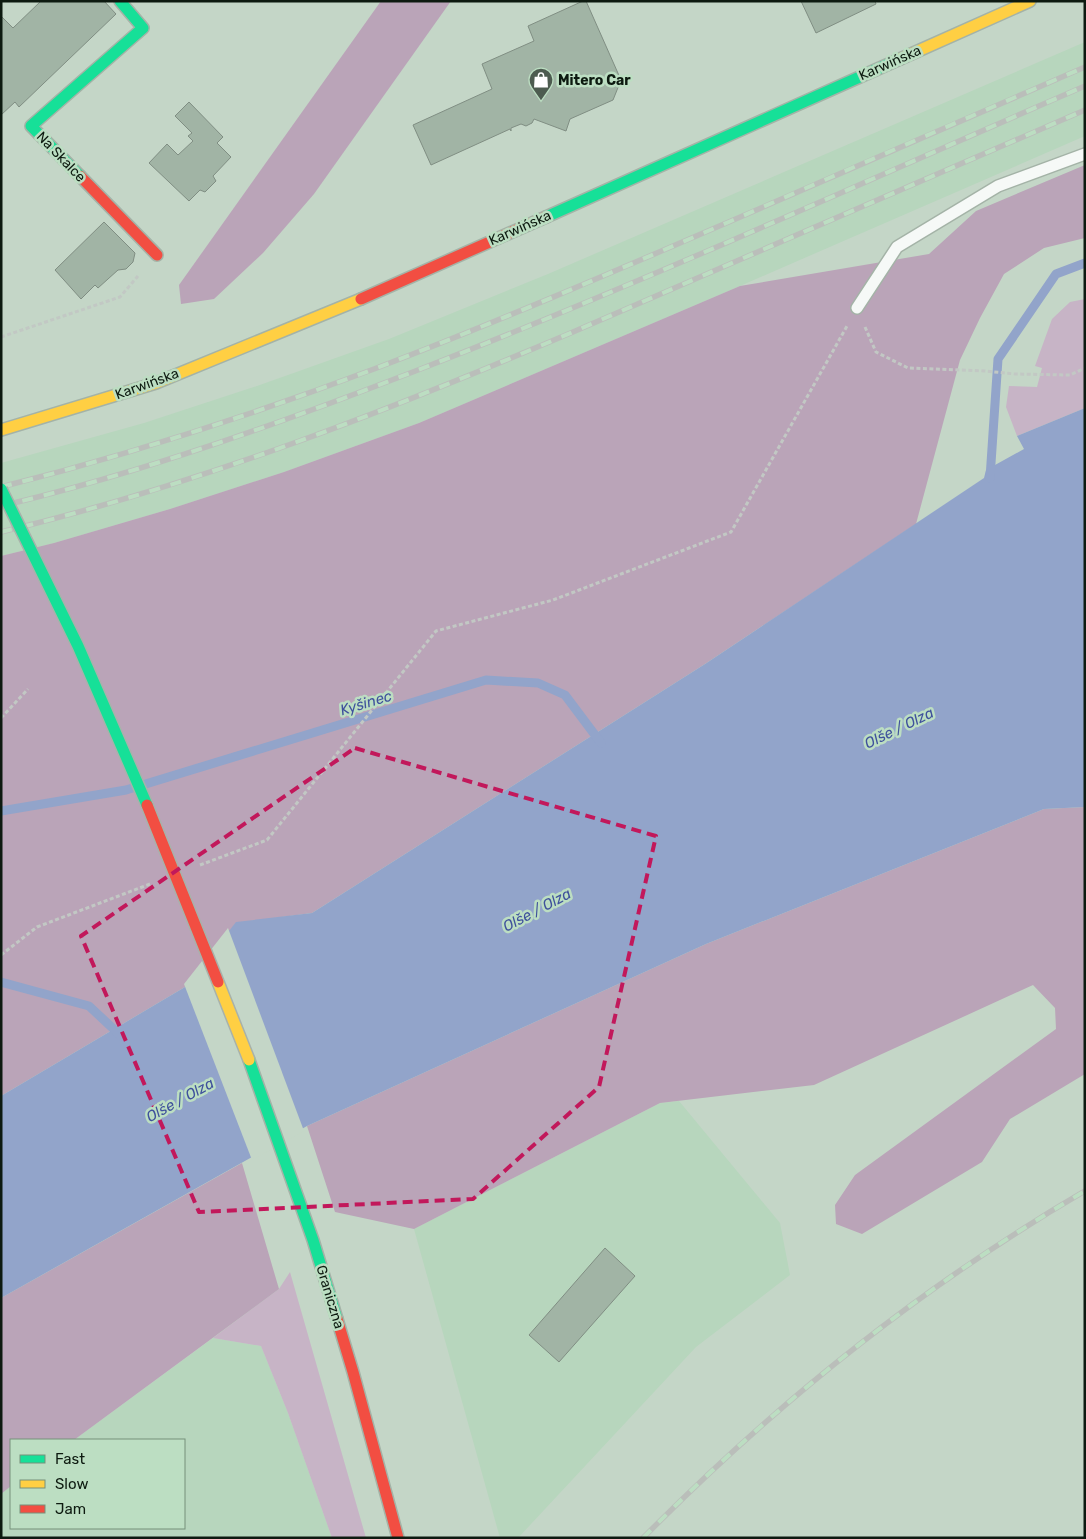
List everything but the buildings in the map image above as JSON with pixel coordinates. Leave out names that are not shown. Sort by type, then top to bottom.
[{"type":"main road","name":"Na Skalce","points":[[120,1],[143,28],[31,126],[157,255]]},
{"type":"main road","name":"Karwińska","points":[[1,430],[156,382],[368,296],[1030,1]]},
{"type":"main road","name":"Graniczna","points":[[1,489],[88,668],[129,762],[249,1060],[318,1259],[353,1372],[398,1538]]},
{"type":"lane","points":[[857,308],[897,247],[998,186],[1085,154]]},
{"type":"path","points":[[1,337],[120,297],[157,255]]},
{"type":"path","points":[[857,308],[876,352],[908,368],[1070,375],[1085,368]]},
{"type":"path","points":[[194,868],[267,840],[436,631],[553,600],[731,532],[857,308]]},
{"type":"path","points":[[1,718],[28,689]]},
{"type":"path","points":[[1,955],[37,927],[157,882]]},
{"type":"highlighted area","points":[[355,748],[656,836],[599,1087],[473,1199],[199,1212],[81,936]]},
{"type":"shaded area","points":[[381,1],[451,1],[314,194],[263,253],[214,299],[181,304],[179,285]]},
{"type":"shaded area","points":[[1085,42],[1085,136],[419,423],[284,472],[170,509],[54,543],[1,556],[1,463],[144,423],[257,386],[389,339],[548,274]]},
{"type":"shaded area","points":[[1085,165],[1085,238],[1044,248],[1004,274],[960,360],[916,524],[705,664],[312,913],[236,923],[185,987],[1,1096],[1,556],[54,543],[170,509],[284,472],[419,423],[740,286],[929,254],[976,211]]},
{"type":"shaded area","points":[[1085,299],[1085,408],[1017,436],[1006,407],[1009,386],[1037,387],[1042,368],[1035,366],[1052,319],[1070,302]]},
{"type":"shaded area","points":[[1085,807],[1085,1074],[1010,1119],[982,1162],[862,1234],[836,1224],[835,1205],[855,1175],[1056,1029],[1055,1008],[1033,985],[814,1085],[660,1103],[414,1229],[335,1212],[307,1126],[706,944],[1044,809]]},
{"type":"shaded area","points":[[679,1101],[780,1223],[790,1275],[696,1347],[518,1538],[500,1538],[414,1229],[660,1103]]},
{"type":"shaded area","points":[[242,1163],[279,1289],[75,1439],[10,1439],[10,1487],[1,1494],[1,1298]]},
{"type":"shaded area","points":[[290,1272],[366,1538],[332,1538],[288,1413],[261,1346],[213,1338],[279,1289]]},
{"type":"shaded area","points":[[213,1338],[261,1346],[288,1413],[332,1538],[1,1538],[1,1494],[10,1487],[10,1529],[185,1529],[185,1439],[75,1439]]},
{"type":"water","name":"Olše / Olza","points":[[1085,408],[1085,807],[1044,809],[706,944],[307,1126],[1,1298],[1,1096],[185,987],[236,922],[312,913],[705,664],[984,478],[986,470],[1024,449],[1017,436]]},
{"type":"pier","points":[[228,928],[304,1131],[252,1160],[184,984]]},
{"type":"waterway","points":[[990,478],[998,359],[1056,274],[1085,263]]},
{"type":"waterway","name":"Kyšinec","points":[[1,811],[126,790],[486,680],[538,683],[565,695],[601,743]]},
{"type":"waterway","points":[[1,982],[89,1006],[121,1036]]},
{"type":"railway","points":[[1,487],[96,462],[189,433],[282,402],[419,352],[642,259],[1085,67]]},
{"type":"railway","points":[[1,506],[107,478],[212,445],[316,409],[418,370],[669,267],[1085,86]]},
{"type":"railway","points":[[1,532],[75,513],[220,469],[362,418],[573,332],[1085,110]]},
{"type":"railway","points":[[643,1538],[745,1441],[852,1350],[966,1266],[1085,1191]]},
{"type":"traffic: fast","points":[[80,176],[31,126],[143,28],[120,1]]},
{"type":"traffic: fast","points":[[546,217],[900,59]]},
{"type":"traffic: fast","points":[[1,489],[78,646],[147,805]]},
{"type":"traffic: fast","points":[[249,1060],[313,1240],[337,1319]]},
{"type":"traffic: slow","points":[[900,59],[1030,1]]},
{"type":"traffic: slow","points":[[1,430],[156,383],[361,299]]},
{"type":"traffic: slow","points":[[218,982],[249,1060]]},
{"type":"traffic: jam","points":[[80,176],[157,255]]},
{"type":"traffic: jam","points":[[361,299],[546,217]]},
{"type":"traffic: jam","points":[[147,805],[218,982]]},
{"type":"traffic: jam","points":[[337,1319],[398,1538]]},
{"type":"place","name":"Mitero Car","points":[[541,101]]}]
